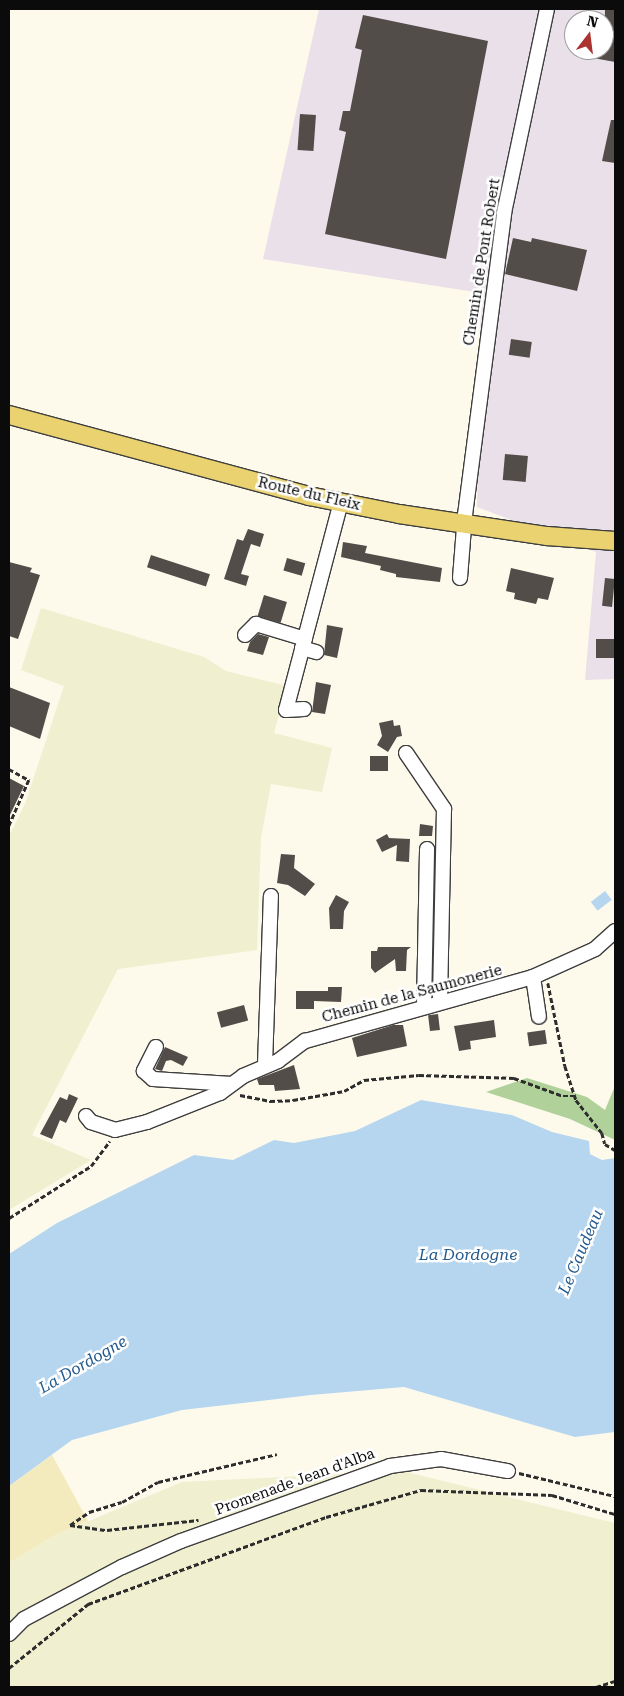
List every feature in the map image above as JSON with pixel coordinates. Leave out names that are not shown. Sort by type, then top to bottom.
[{"type":"main road","name":"Route du Fleix","points":[[9,416],[208,470],[341,502],[547,536],[615,541]]},
{"type":"street","name":"Chemin de Pont Robert","points":[[460,578],[464,523],[504,213],[547,9]]},
{"type":"street","points":[[304,709],[286,710],[308,646],[341,502]]},
{"type":"street","points":[[245,635],[256,624],[308,646]]},
{"type":"street","points":[[406,753],[444,809],[440,1002]]},
{"type":"street","points":[[424,1006],[427,849]]},
{"type":"street","points":[[265,1064],[271,896]]},
{"type":"street","name":"Chemin de la Saumonerie","points":[[115,1130],[147,1122],[226,1089],[265,1064],[278,1061],[305,1041],[539,974],[595,949],[615,931]]},
{"type":"street","points":[[539,974],[539,1017]]},
{"type":"street","points":[[156,1047],[144,1070],[153,1079],[226,1089]]},
{"type":"street","points":[[86,1116],[91,1122],[115,1130]]},
{"type":"street","name":"Promenade Jean d'Alba","points":[[9,1634],[24,1619],[69,1592],[219,1527],[390,1466],[441,1459],[508,1471]]},
{"type":"path","points":[[9,769],[29,780],[9,826]]},
{"type":"path","points":[[539,974],[575,1096],[602,1134],[605,1144],[615,1150]]},
{"type":"path","points":[[226,1089],[246,1097],[293,1100],[344,1091],[364,1080],[397,1076],[485,1075],[514,1078],[563,1096],[575,1096]]},
{"type":"path","points":[[9,1218],[91,1166],[109,1144],[115,1130]]},
{"type":"path","points":[[219,1527],[200,1520],[107,1530],[70,1525],[89,1512],[122,1502],[158,1482],[277,1454]]},
{"type":"path","points":[[508,1471],[615,1496]]},
{"type":"path","points":[[9,1668],[88,1604],[326,1517],[421,1490],[552,1495],[615,1514]]},
{"type":"path","points":[[596,1687],[615,1681]]},
{"type":"shaded area","points":[[319,9],[615,9],[615,679],[585,680],[596,552],[477,507],[481,293],[263,259]]},
{"type":"green space","points":[[41,608],[204,657],[226,671],[287,686],[274,733],[332,748],[322,792],[271,784],[261,838],[257,950],[118,969],[32,1135],[91,1160],[9,1210],[9,836],[25,804],[64,686],[21,670]]},
{"type":"green space","points":[[527,1078],[587,1097],[605,1110],[615,1086],[615,1140],[570,1119],[486,1092]]},
{"type":"green space","points":[[402,1471],[615,1523],[615,1687],[9,1687],[9,1563],[53,1536],[182,1482]]},
{"type":"sand","points":[[52,1455],[88,1521],[53,1536],[9,1563],[9,1486]]},
{"type":"water","points":[[605,891],[612,900],[598,911],[591,902]]},
{"type":"water","name":"La Dordogne","points":[[421,1100],[512,1115],[552,1132],[589,1141],[590,1154],[602,1160],[615,1158],[615,1432],[575,1437],[404,1387],[311,1395],[182,1410],[72,1440],[9,1486],[9,1254],[57,1223],[194,1155],[233,1160],[274,1140],[294,1143],[355,1131]]},
{"type":"building","points":[[615,9],[615,62],[604,60],[614,60],[614,10],[605,10]]},
{"type":"building","points":[[363,15],[488,41],[446,259],[325,234],[346,132],[339,130],[343,111],[350,111],[362,50],[355,48]]},
{"type":"building","points":[[300,114],[316,115],[313,151],[297,150]]},
{"type":"building","points":[[611,120],[615,120],[615,163],[602,161]]},
{"type":"building","points":[[513,238],[531,242],[532,238],[587,250],[577,291],[505,274]]},
{"type":"building","points":[[511,339],[532,342],[530,358],[509,355]]},
{"type":"building","points":[[505,454],[528,456],[526,482],[503,480]]},
{"type":"building","points":[[248,529],[264,534],[260,547],[251,544],[241,574],[249,576],[246,586],[224,579],[237,539],[243,541]]},
{"type":"building","points":[[343,542],[367,546],[365,553],[442,568],[440,582],[396,577],[396,574],[380,570],[381,566],[341,557]]},
{"type":"building","points":[[151,555],[210,574],[206,587],[147,567]]},
{"type":"building","points":[[287,558],[305,563],[302,576],[283,570]]},
{"type":"building","points":[[9,562],[32,568],[30,572],[40,575],[18,639],[9,636]]},
{"type":"building","points":[[511,568],[554,578],[548,600],[538,598],[536,604],[514,599],[515,593],[506,591]]},
{"type":"building","points":[[605,578],[615,579],[612,607],[602,606]]},
{"type":"building","points":[[264,595],[287,602],[281,623],[258,616]]},
{"type":"building","points":[[327,625],[343,628],[337,658],[324,655]]},
{"type":"building","points":[[258,634],[269,637],[263,655],[247,651],[250,642]]},
{"type":"building","points":[[596,639],[615,639],[615,658],[596,658]]},
{"type":"building","points":[[316,682],[331,685],[325,714],[312,712]]},
{"type":"building","points":[[9,687],[50,703],[40,739],[9,726]]},
{"type":"building","points":[[393,720],[394,726],[400,725],[402,736],[397,737],[388,752],[377,745],[382,736],[379,723]]},
{"type":"building","points":[[370,756],[388,756],[388,771],[370,771]]},
{"type":"building","points":[[9,778],[24,786],[9,817]]},
{"type":"building","points":[[420,824],[433,826],[432,836],[419,836]]},
{"type":"building","points":[[387,834],[389,838],[410,839],[409,862],[396,861],[397,845],[382,852],[376,840]]},
{"type":"building","points":[[281,854],[295,855],[294,868],[315,884],[305,896],[288,885],[277,883]]},
{"type":"building","points":[[336,895],[349,902],[344,911],[343,929],[330,929],[329,908]]},
{"type":"building","points":[[378,947],[411,947],[407,950],[406,971],[396,971],[395,959],[375,973],[371,968],[371,951],[377,951]]},
{"type":"building","points":[[328,987],[342,987],[341,1002],[314,1001],[314,1009],[296,1009],[296,991],[328,991]]},
{"type":"building","points":[[244,1005],[248,1020],[221,1028],[217,1012]]},
{"type":"building","points":[[438,1014],[440,1030],[430,1031],[428,1015]]},
{"type":"building","points":[[494,1020],[496,1037],[470,1041],[471,1049],[459,1051],[454,1026]]},
{"type":"building","points":[[393,1025],[403,1025],[407,1046],[357,1057],[352,1038]]},
{"type":"building","points":[[545,1030],[547,1044],[529,1046],[527,1033]]},
{"type":"building","points":[[165,1047],[188,1057],[183,1066],[171,1060],[166,1061],[162,1071],[155,1069]]},
{"type":"building","points":[[294,1065],[300,1089],[275,1091],[274,1085],[259,1085],[257,1079]]},
{"type":"building","points":[[69,1094],[78,1098],[66,1123],[60,1120],[52,1139],[40,1134],[60,1097],[67,1100]]},
{"type":"water label","name":"Le Caudeau","points":[[581,1252]]}]
